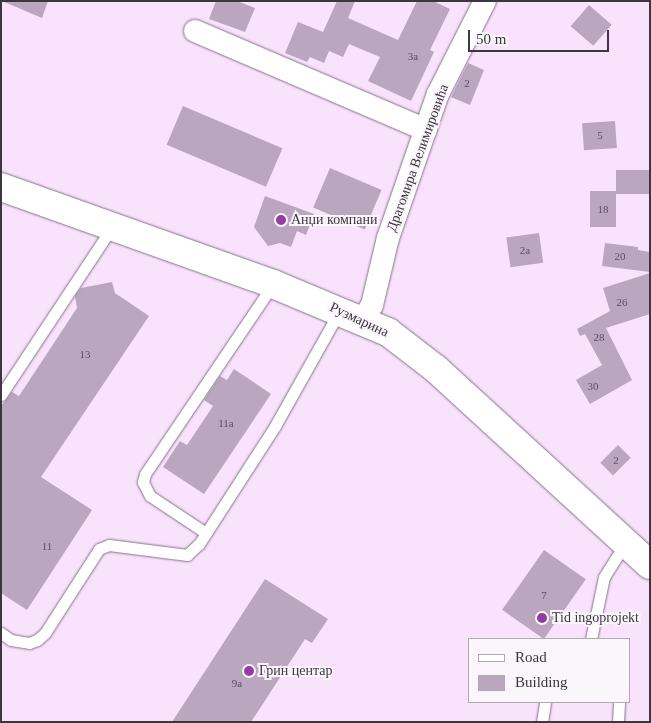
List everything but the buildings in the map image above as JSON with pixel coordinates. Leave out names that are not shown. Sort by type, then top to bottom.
[{"type":"main road","name":"Рузмарина","points":[[1,186],[273,284],[388,332],[436,368],[648,561]]},
{"type":"street","name":"Драгомира Велимировића","points":[[351,315],[372,304],[388,238],[438,94],[485,1]]},
{"type":"street","points":[[195,31],[426,130]]},
{"type":"lane","points":[[1,395],[112,226]]},
{"type":"lane","points":[[206,533],[150,496],[143,482],[145,474],[273,284]]},
{"type":"lane","points":[[1,633],[11,640],[37,640],[45,633],[99,549],[109,545],[187,555],[206,533],[275,426],[351,315]]},
{"type":"lane","points":[[591,638],[604,577],[626,542]]},
{"type":"lane","points":[[542,722],[545,703]]},
{"type":"lane","points":[[618,722],[619,703]]},
{"type":"place","name":"Анџи компани","points":[[281,220]]},
{"type":"place","name":"Tid ingoprojekt","points":[[542,618]]},
{"type":"place","name":"Грин центар","points":[[249,671]]}]
